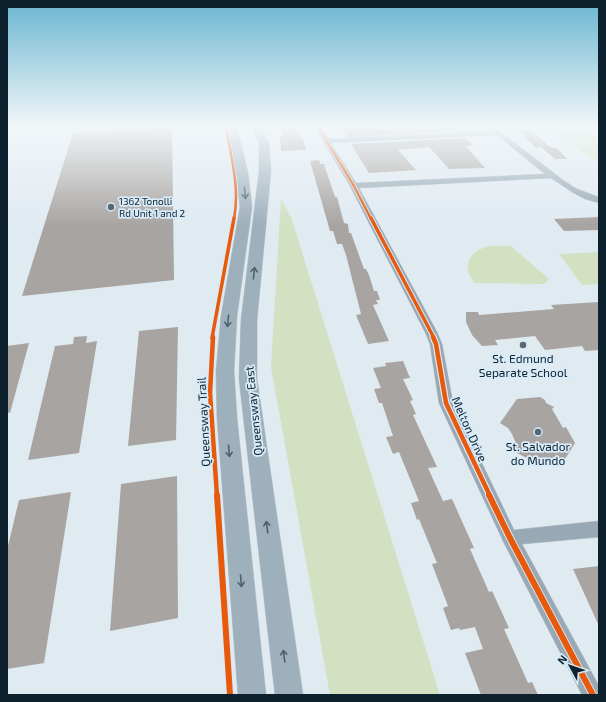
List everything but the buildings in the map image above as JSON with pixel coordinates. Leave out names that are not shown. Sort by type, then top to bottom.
[{"type":"main road","name":"Queensway East","points":[[238,160],[246,207],[229,316],[225,371],[226,418],[252,695]]},
{"type":"main road","points":[[239,160],[243,163],[253,165],[259,164],[263,160]]},
{"type":"main road","name":"Queensway East","points":[[265,160],[264,190],[249,320],[248,379],[289,695]]},
{"type":"street","name":"Melton Drive","points":[[339,160],[432,332],[436,344],[446,403],[510,538],[593,695]]},
{"type":"street","points":[[533,160],[553,176],[596,199]]},
{"type":"street","points":[[354,186],[553,176]]},
{"type":"street","points":[[510,538],[599,529]]},
{"type":"green space","points":[[281,199],[291,217],[440,695],[330,695],[271,367]]},
{"type":"green space","points":[[489,246],[511,246],[549,279],[544,284],[475,283],[471,278],[468,267],[468,262],[474,253]]},
{"type":"green space","points":[[599,252],[599,284],[582,285],[559,254]]},
{"type":"cycle path","name":"Queensway Trail","points":[[230,695],[210,393],[212,340],[237,202],[232,160]]},
{"type":"cycle path","points":[[338,160],[354,186],[431,332],[436,344],[446,403],[510,538],[593,695]]},
{"type":"place","name":"1362 Tonolli Rd Unit 1 and 2","points":[[111,207]]},
{"type":"place","name":"St. Edmund Separate School","points":[[523,345]]},
{"type":"place","name":"St. Salvador do Mundo","points":[[538,432]]}]
